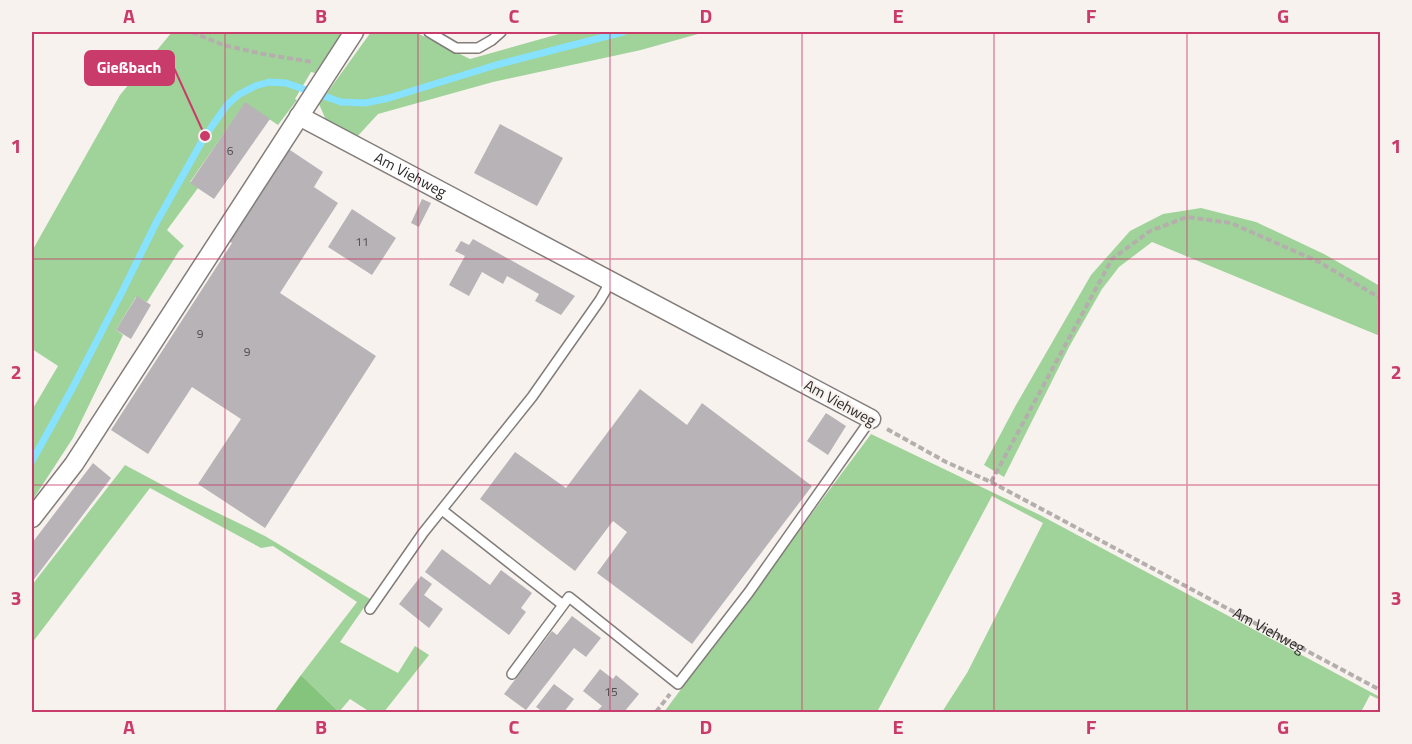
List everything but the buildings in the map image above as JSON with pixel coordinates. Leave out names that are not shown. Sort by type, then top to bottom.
[{"type":"street","points":[[32,518],[74,464],[354,32]]},
{"type":"street","name":"Am Viehweg","points":[[304,109],[610,281],[871,420]]},
{"type":"lane","points":[[429,32],[456,48],[478,48],[501,32]]},
{"type":"lane","points":[[370,609],[423,533],[532,397],[600,300],[610,281]]},
{"type":"lane","points":[[512,674],[569,597],[678,684],[748,592],[871,420]]},
{"type":"lane","points":[[442,510],[563,605]]},
{"type":"path","points":[[192,32],[222,45],[313,62],[325,76]]},
{"type":"path","points":[[991,482],[1112,259],[1150,231],[1187,217],[1231,223],[1319,262],[1380,298]]},
{"type":"path","name":"Am Viehweg","points":[[871,420],[946,462],[991,482],[1380,690]]},
{"type":"path","points":[[656,712],[678,684]]},
{"type":"green space","points":[[172,32],[343,32],[315,73],[311,72],[295,99],[297,100],[278,125],[245,103],[190,182],[198,188],[167,230],[184,246],[147,302],[136,297],[116,330],[123,335],[73,438],[32,501],[32,410],[58,366],[32,349],[32,251],[120,95]]},
{"type":"green space","points":[[371,32],[415,32],[470,59],[566,32],[705,32],[641,50],[493,82],[378,114],[355,139],[326,120],[319,104]]},
{"type":"green space","points":[[1201,208],[1256,222],[1324,254],[1380,286],[1380,336],[1152,242],[1119,267],[1102,289],[1069,347],[1004,477],[984,465],[1091,275],[1130,231],[1163,214]]},
{"type":"green space","points":[[871,434],[1040,515],[1380,697],[1380,700],[1370,695],[1361,712],[942,712],[967,673],[1043,523],[992,496],[877,712],[664,712]]},
{"type":"green space","points":[[125,465],[265,536],[370,599],[340,642],[398,673],[415,646],[429,655],[384,712],[370,712],[350,699],[339,712],[301,675],[357,602],[273,546],[261,548],[150,488],[32,643],[32,585]]},
{"type":"green space","points":[[301,675],[339,712],[274,712]]},
{"type":"waterway","points":[[32,461],[73,387],[156,223],[205,136],[227,105],[238,95],[269,82],[286,83],[341,102],[365,103],[389,98],[496,65],[623,32]]},
{"type":"place","name":"Gießbach","points":[[205,136]]}]
